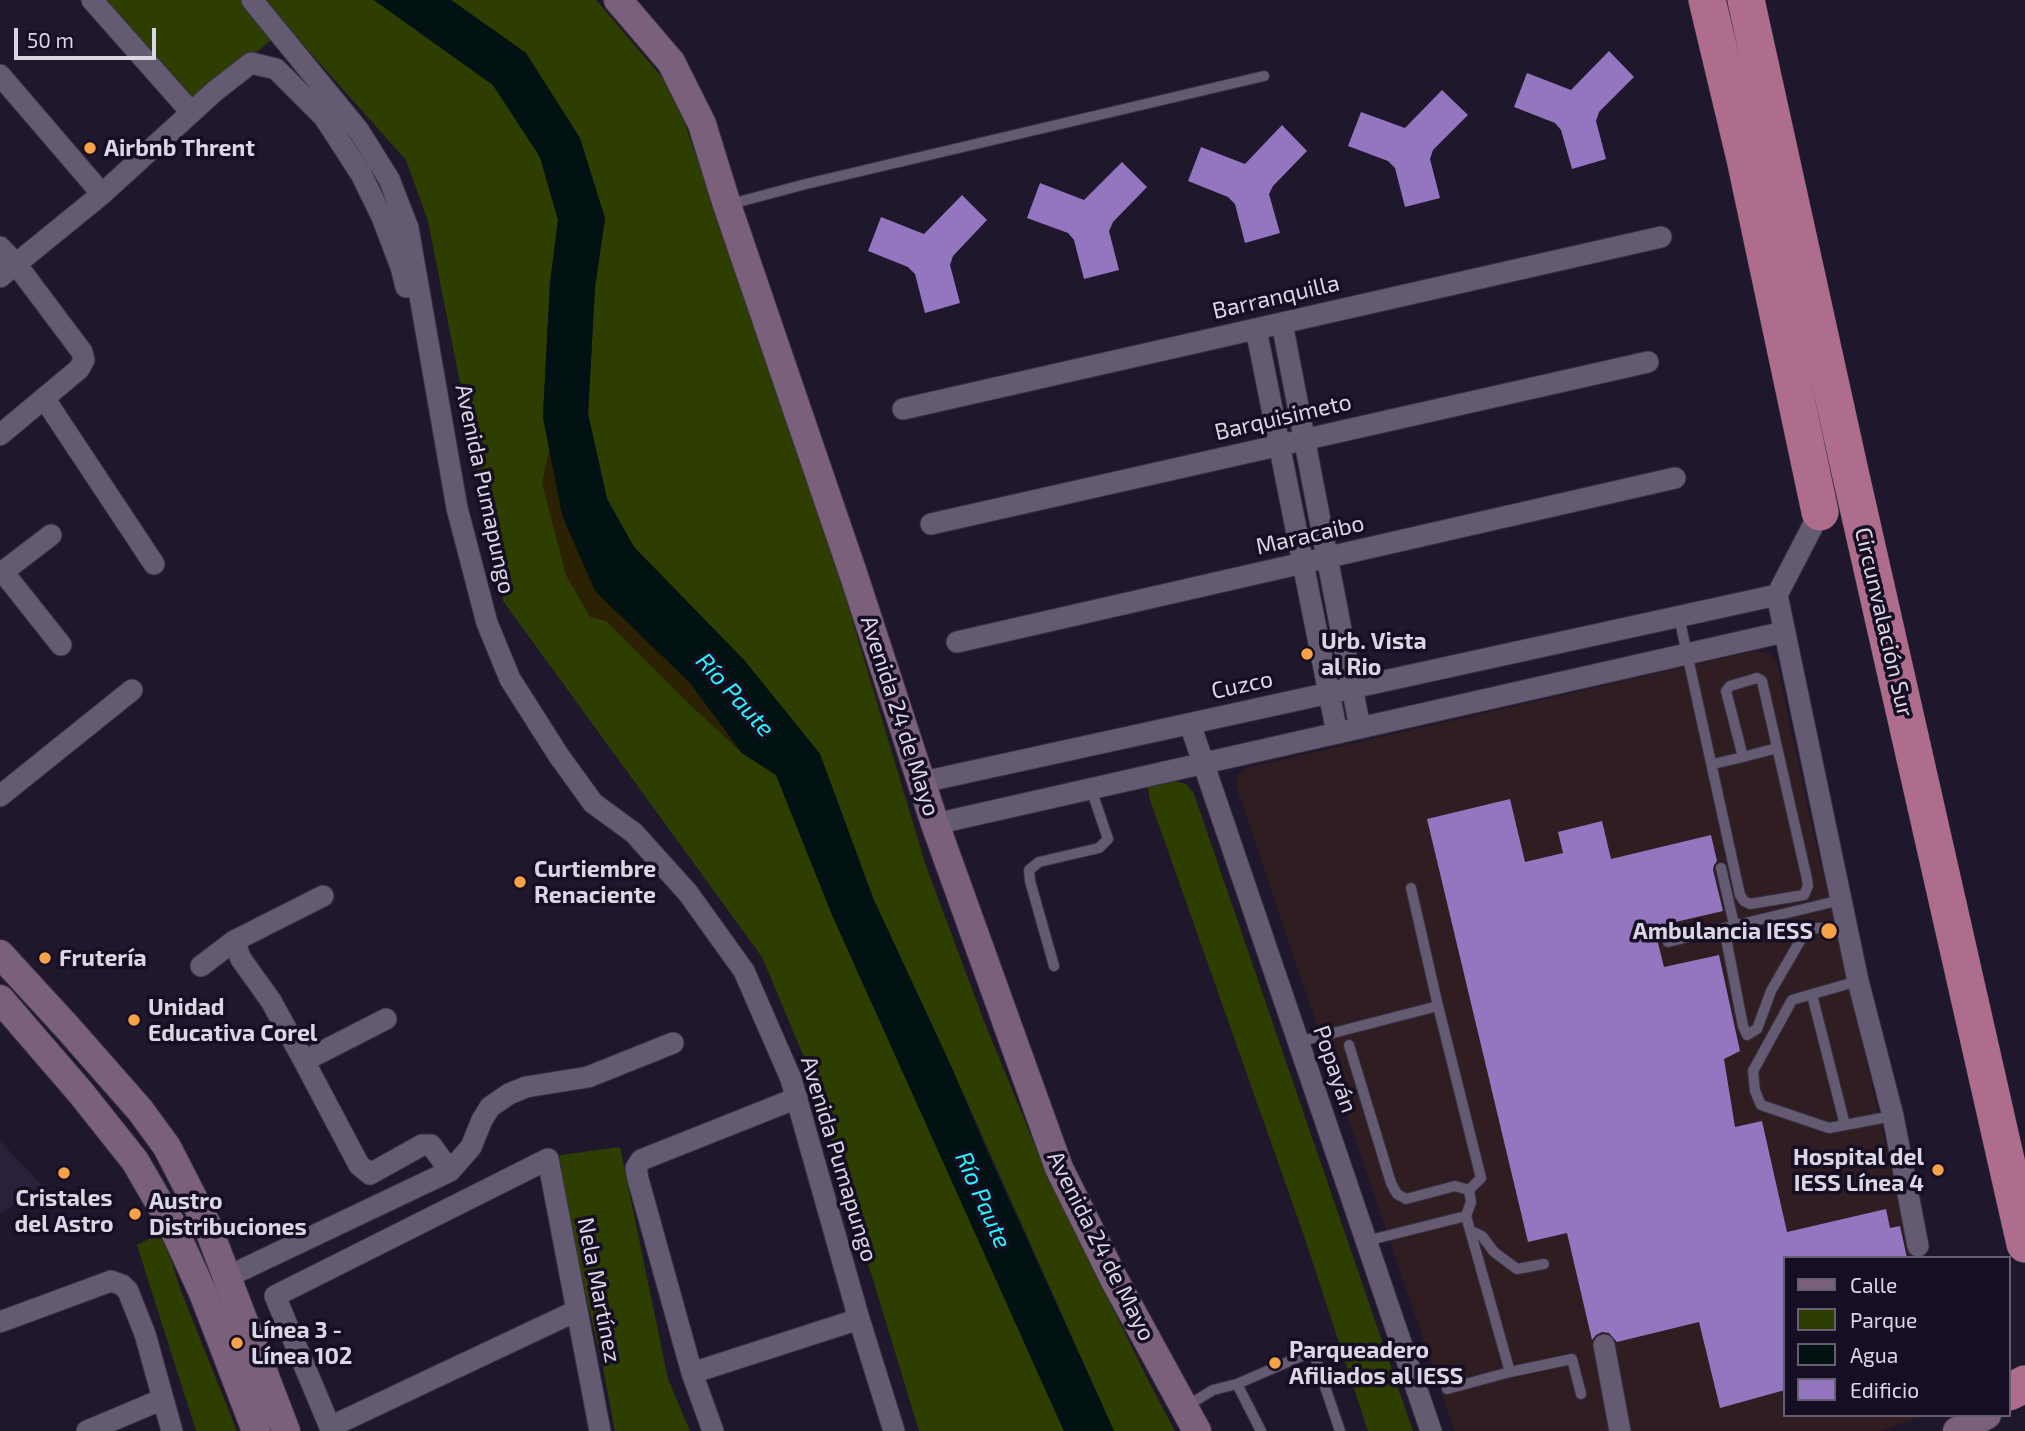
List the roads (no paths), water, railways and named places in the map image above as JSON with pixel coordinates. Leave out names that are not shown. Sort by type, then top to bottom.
[{"type":"highway","name":"Circunvalación Sur","points":[[1707,0],[1745,159],[1821,512]]},
{"type":"highway","name":"Circunvalación Sur","points":[[1746,0],[2025,1244]]},
{"type":"main road","name":"Avenida 24 de Mayo","points":[[618,0],[671,62],[702,124],[727,205],[855,576],[935,824],[1059,1168],[1115,1281],[1191,1419]]},
{"type":"main road","points":[[0,954],[122,1089],[167,1147],[207,1225],[286,1431]]},
{"type":"main road","points":[[0,999],[135,1161],[171,1223],[203,1293],[256,1431]]},
{"type":"main road","points":[[1958,1431],[1983,1417]]},
{"type":"street","points":[[92,0],[191,112]]},
{"type":"street","name":"Avenida Pumapungo","points":[[252,0],[359,131],[389,179],[408,228],[457,508],[487,623],[510,679],[559,756],[593,803],[634,833],[688,893],[744,971],[791,1079],[859,1319],[894,1431]]},
{"type":"street","points":[[8,271],[102,194],[235,73],[251,63],[276,69],[324,117],[361,174],[382,217],[401,267],[457,508]]},
{"type":"street","points":[[0,75],[102,194]]},
{"type":"street","name":"Barranquilla","points":[[904,410],[1661,237]]},
{"type":"street","points":[[0,247],[8,271],[82,352],[84,360],[79,369],[0,435]]},
{"type":"street","points":[[1282,323],[1360,727]]},
{"type":"street","points":[[1256,329],[1337,733]]},
{"type":"street","name":"Barquisimeto","points":[[931,524],[1648,362]]},
{"type":"street","points":[[44,398],[154,564]]},
{"type":"street","name":"Maracaibo","points":[[957,642],[1675,478]]},
{"type":"street","points":[[1821,512],[1777,595],[1858,981],[1894,1116],[1917,1246]]},
{"type":"street","points":[[51,535],[1,573],[61,645]]},
{"type":"street","name":"Cuzco","points":[[923,782],[1777,595]]},
{"type":"street","points":[[935,824],[1784,632]]},
{"type":"street","points":[[0,796],[132,690]]},
{"type":"street","name":"Popayán","points":[[1190,724],[1431,1431]]},
{"type":"street","points":[[201,966],[234,941],[323,896]]},
{"type":"street","points":[[234,941],[242,959],[271,1001],[359,1165],[370,1174],[422,1145],[431,1145],[450,1171]]},
{"type":"street","points":[[304,1061],[386,1019]]},
{"type":"street","points":[[227,1277],[450,1171],[471,1147],[490,1107],[509,1094],[526,1087],[588,1077],[673,1042]]},
{"type":"street","points":[[713,1431],[692,1373],[636,1168],[641,1160],[797,1098]]},
{"type":"street","name":"Nela Martínez","points":[[576,1311],[330,1427],[275,1296],[548,1159],[600,1431]]},
{"type":"street","points":[[0,1322],[111,1281],[122,1285],[128,1291],[145,1334],[173,1431]]},
{"type":"street","points":[[692,1373],[859,1319]]},
{"type":"street","points":[[1604,1345],[1620,1431]]},
{"type":"street","points":[[87,1431],[163,1399]]},
{"type":"lane","points":[[727,205],[1264,75]]},
{"type":"lane","points":[[1679,617],[1741,895],[1744,901],[1750,904],[1804,895],[1808,886],[1762,681],[1757,678],[1730,686],[1727,691],[1743,757]]},
{"type":"lane","points":[[1713,764],[1777,748]]},
{"type":"lane","points":[[1054,965],[1029,870],[1039,862],[1099,848],[1108,839],[1091,789]]},
{"type":"lane","points":[[1721,868],[1733,920],[1737,925]]},
{"type":"lane","points":[[1411,888],[1481,1178],[1469,1190]]},
{"type":"lane","points":[[1668,942],[1841,900]]},
{"type":"lane","points":[[1724,928],[1747,1035],[1757,1029],[1771,991],[1800,941],[1815,928],[1847,928]]},
{"type":"lane","points":[[1858,981],[1792,1000],[1753,1071],[1755,1091],[1761,1105],[1829,1128],[1894,1116]]},
{"type":"lane","points":[[1812,995],[1845,1125]]},
{"type":"lane","points":[[1298,1042],[1438,1006]]},
{"type":"lane","points":[[1349,1045],[1391,1184],[1397,1195],[1406,1199],[1455,1186],[1469,1190]]},
{"type":"lane","points":[[1469,1190],[1471,1202],[1466,1216],[1510,1372]]},
{"type":"lane","points":[[1366,1241],[1466,1216]]},
{"type":"lane","points":[[1471,1231],[1482,1236],[1494,1252],[1517,1269],[1544,1264]]},
{"type":"lane","points":[[1191,1419],[1213,1390],[1237,1384],[1313,1351],[1340,1431]]},
{"type":"lane","points":[[1447,1389],[1572,1359],[1581,1394]]},
{"type":"lane","points":[[1237,1384],[1261,1431]]},
{"type":"water","name":"Río Paute","points":[[374,0],[451,0],[526,53],[580,138],[605,218],[595,287],[588,414],[607,499],[634,547],[744,660],[820,754],[873,898],[1114,1431],[1064,1431],[832,915],[776,775],[742,753],[690,683],[595,591],[562,515],[543,418],[550,283],[558,220],[540,157],[493,85]]},
{"type":"place","name":"Airbnb Thrent","points":[[90,148]]},
{"type":"place","name":"Urb. Vista al Rio","points":[[1307,654]]},
{"type":"place","name":"Curtiembre Renaciente","points":[[520,882]]},
{"type":"place","name":"Ambulancia IESS","points":[[1829,931]]},
{"type":"place","name":"Frutería","points":[[45,958]]},
{"type":"place","name":"Unidad Educativa Corel","points":[[134,1020]]},
{"type":"place","name":"Hospital del IESS Línea 4","points":[[1938,1170]]},
{"type":"place","name":"Cristales del Astro","points":[[64,1173]]},
{"type":"place","name":"Austro Distribuciones","points":[[135,1214]]},
{"type":"place","name":"Línea 3 - Línea 102","points":[[237,1343]]},
{"type":"place","name":"Parqueadero Afiliados al IESS","points":[[1275,1363]]}]
